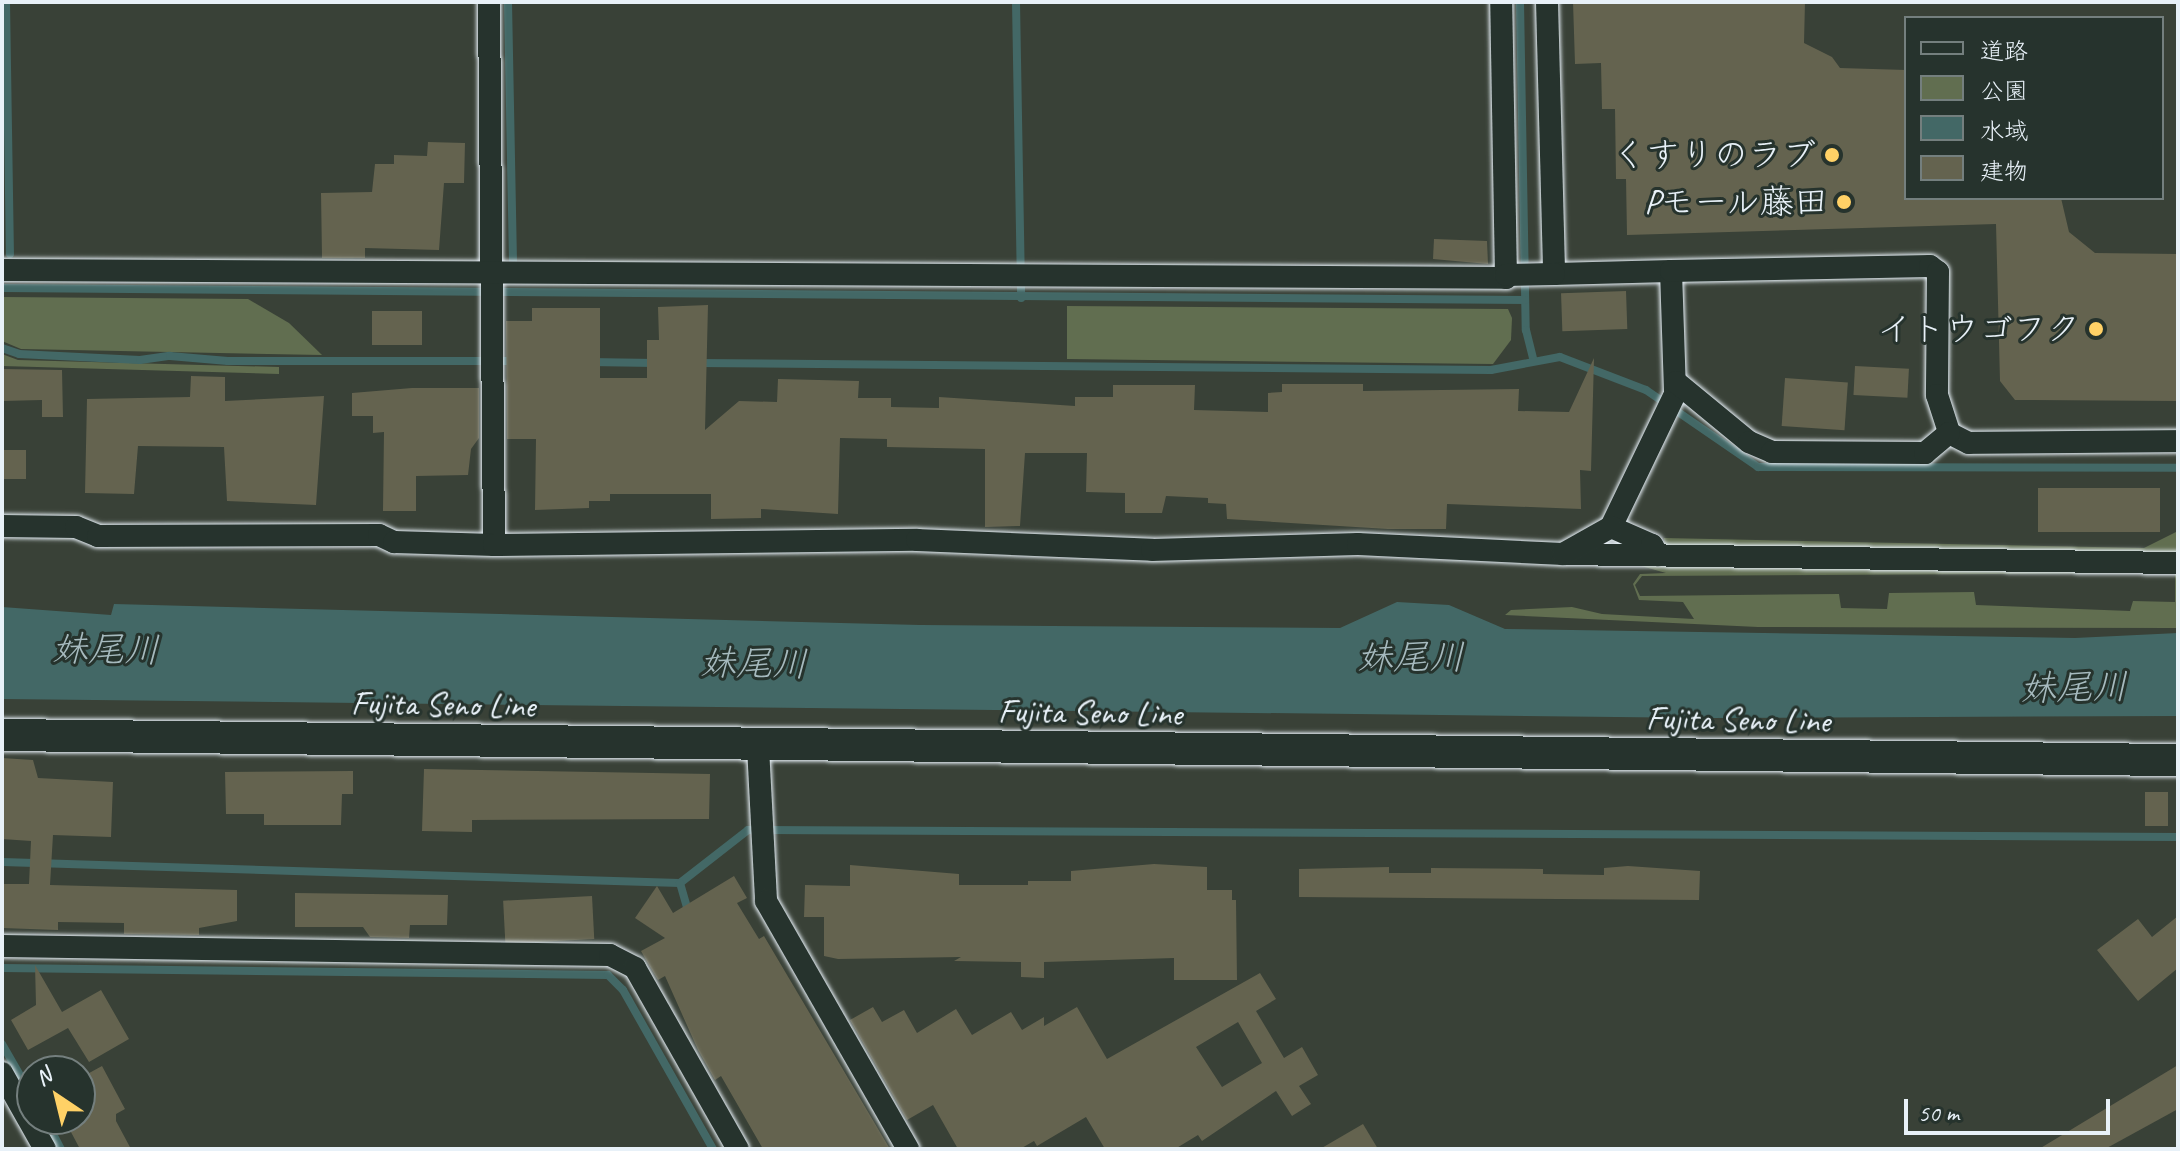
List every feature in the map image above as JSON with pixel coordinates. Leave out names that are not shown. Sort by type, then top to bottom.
[{"type":"main road","name":"Fujita Seno Line","points":[[2,735],[758,747],[2178,760]]},
{"type":"street","points":[[489,2],[501,279],[492,361],[494,545]]},
{"type":"street","points":[[1501,2],[1528,275]]},
{"type":"street","points":[[1528,275],[1547,2]]},
{"type":"street","points":[[2,270],[501,279],[1020,276],[1446,281],[1528,275],[1930,266],[1938,272],[1937,395],[1949,433],[1969,443],[2178,441]]},
{"type":"street","points":[[1563,554],[1611,527],[1675,388],[1671,271]]},
{"type":"street","points":[[1675,388],[1749,442],[1772,452],[1925,453],[1949,433]]},
{"type":"street","points":[[2,526],[76,527],[98,536],[379,535],[394,542],[494,545],[917,540],[1152,550],[1358,544],[1563,554],[2178,563]]},
{"type":"street","points":[[1611,527],[1652,545],[1658,555]]},
{"type":"street","points":[[758,747],[766,901],[908,1149]]},
{"type":"street","points":[[2,946],[610,955],[635,968],[738,1149]]},
{"type":"street","points":[[2,1073],[9,1098],[45,1149]]},
{"type":"green space","points":[[2,297],[248,299],[289,323],[322,355],[21,349],[2,341]]},
{"type":"green space","points":[[1067,306],[1508,309],[1512,318],[1511,340],[1493,364],[1067,359]]},
{"type":"green space","points":[[2,354],[18,360],[279,367],[279,374],[2,366]]},
{"type":"green space","points":[[2178,531],[2178,558],[1665,548],[1664,538],[2144,548]]},
{"type":"green space","points":[[1634,564],[2178,571],[2178,628],[1758,627],[1505,615],[1511,610],[1572,607],[1602,614],[1694,619],[1683,602],[1639,600],[1633,584],[1640,574],[1666,573]],"holes":[[[2175,573],[2175,602],[2133,601],[2130,611],[1976,605],[1974,592],[1889,593],[1887,609],[1841,608],[1839,594],[1640,596],[1635,585],[1642,576]]]},
{"type":"water","name":"妹尾川","points":[[1397,602],[1449,605],[1505,629],[2075,638],[2178,633],[2178,716],[1708,718],[2,699],[2,607],[111,615],[114,604],[920,625],[1340,628]]},
{"type":"building","name":"Pモール藤田","points":[[1573,2],[1805,2],[1804,43],[1832,57],[1840,68],[1904,70],[1904,200],[2061,200],[2069,232],[2095,253],[2178,254],[2178,401],[2015,400],[2000,381],[1996,224],[1627,235],[1626,179],[1616,179],[1615,109],[1602,109],[1601,63],[1575,64]]},
{"type":"building","points":[[428,142],[465,143],[464,183],[444,183],[439,250],[365,248],[365,258],[322,258],[321,193],[372,192],[375,164],[394,164],[394,155],[427,156]]},
{"type":"building","points":[[1434,239],[1487,241],[1488,264],[1433,259]]},
{"type":"building","points":[[1626,291],[1627,329],[1562,331],[1561,293]]},
{"type":"building","points":[[708,305],[705,430],[739,401],[777,402],[778,379],[859,381],[858,398],[891,398],[891,407],[939,408],[939,397],[1075,406],[1075,397],[1113,397],[1113,385],[1195,385],[1194,410],[1268,412],[1268,393],[1282,392],[1282,384],[1363,384],[1363,391],[1519,389],[1518,411],[1569,412],[1594,358],[1591,471],[1580,470],[1581,509],[1447,504],[1446,529],[1388,529],[1227,519],[1226,504],[1208,503],[1208,498],[1166,496],[1162,513],[1125,513],[1125,493],[1086,492],[1087,453],[1025,453],[1020,526],[985,527],[985,449],[887,447],[887,439],[840,438],[838,514],[761,509],[761,518],[711,519],[711,494],[610,494],[610,501],[589,501],[589,508],[535,510],[536,439],[507,439],[506,321],[532,321],[532,308],[600,308],[600,378],[647,378],[647,340],[659,340],[658,307]]},
{"type":"building","points":[[372,311],[422,311],[422,345],[372,345]]},
{"type":"building","points":[[1855,366],[1909,369],[1907,398],[1853,395]]},
{"type":"building","points":[[2,369],[62,370],[63,417],[42,417],[42,400],[2,401]]},
{"type":"building","points":[[191,376],[225,377],[225,401],[324,396],[316,505],[227,501],[224,447],[138,446],[134,494],[85,493],[87,399],[190,397]]},
{"type":"building","points":[[1785,378],[1848,382],[1844,430],[1782,426]]},
{"type":"building","points":[[412,388],[479,388],[479,438],[471,449],[468,475],[416,476],[416,511],[383,511],[384,432],[373,433],[373,416],[352,416],[352,393]]},
{"type":"building","points":[[2,450],[26,450],[26,479],[2,479]]},
{"type":"building","points":[[2038,488],[2160,488],[2160,532],[2038,532]]},
{"type":"building","points":[[2,758],[33,760],[38,778],[113,782],[111,837],[53,835],[50,885],[237,890],[237,921],[199,928],[199,935],[124,934],[124,923],[58,922],[58,930],[2,928],[2,884],[29,884],[31,841],[2,839]]},
{"type":"building","points":[[424,769],[710,774],[709,819],[472,820],[472,832],[422,831]]},
{"type":"building","points":[[353,771],[353,794],[342,794],[341,825],[264,825],[264,814],[226,814],[225,772]]},
{"type":"building","points":[[2145,792],[2168,792],[2168,826],[2145,826]]},
{"type":"building","points":[[1154,864],[1207,867],[1207,890],[1232,890],[1232,900],[1236,900],[1237,980],[1174,980],[1174,958],[1044,962],[1044,978],[1021,977],[1021,962],[954,961],[961,957],[838,959],[824,956],[824,917],[804,917],[805,885],[850,886],[850,865],[959,874],[959,885],[1028,885],[1028,881],[1071,881],[1071,871]]},
{"type":"building","points":[[1628,866],[1700,871],[1699,900],[1299,897],[1299,869],[1389,867],[1389,873],[1431,873],[1431,868],[1543,869],[1543,874],[1604,875],[1604,868]]},
{"type":"building","points":[[734,876],[747,898],[737,903],[759,939],[764,936],[890,1149],[763,1149],[721,1076],[715,1080],[698,1050],[665,976],[658,980],[646,960],[641,951],[665,938],[635,918],[657,886],[673,913]]},
{"type":"building","points":[[295,893],[448,895],[447,925],[410,925],[409,938],[370,937],[363,927],[295,927]]},
{"type":"building","points":[[592,896],[594,939],[505,944],[503,901]]},
{"type":"building","points":[[2178,916],[2178,968],[2138,1001],[2097,950],[2138,919],[2152,937]]},
{"type":"building","points":[[35,965],[62,1012],[101,990],[129,1039],[96,1058],[96,1055],[85,1055],[68,1028],[28,1050],[11,1020],[36,1005]]},
{"type":"building","points":[[1260,973],[1276,999],[1256,1011],[1284,1058],[1302,1047],[1318,1075],[1299,1086],[1311,1104],[1292,1116],[1276,1091],[1202,1141],[1198,1135],[1175,1149],[1105,1149],[1086,1117],[1037,1146],[1034,1141],[1020,1149],[958,1149],[933,1105],[907,1120],[850,1020],[873,1007],[882,1022],[904,1010],[917,1033],[956,1009],[972,1035],[1011,1012],[1022,1030],[1044,1017],[1044,1026],[1077,1007],[1107,1059]],"holes":[[[1238,1022],[1262,1063],[1222,1087],[1196,1047]]]},
{"type":"building","points":[[2178,1065],[2178,1109],[2105,1149],[2039,1149]]},
{"type":"building","points":[[102,1066],[125,1109],[116,1114],[116,1121],[131,1149],[80,1149],[73,1135],[96,1135],[96,1069]]},
{"type":"building","points":[[1363,1124],[1378,1149],[1320,1149]]},
{"type":"waterway","points":[[6,2],[10,254]]},
{"type":"waterway","points":[[508,2],[513,269]]},
{"type":"waterway","points":[[1016,2],[1021,298]]},
{"type":"waterway","points":[[1520,2],[1526,330],[1533,359]]},
{"type":"waterway","points":[[2,288],[1525,300]]},
{"type":"waterway","points":[[2,348],[19,354],[140,360],[170,356],[228,361],[515,361]]},
{"type":"waterway","points":[[697,363],[1491,370],[1560,357],[1646,390],[1758,467],[2178,468]]},
{"type":"waterway","points":[[589,362],[655,363]]},
{"type":"waterway","points":[[2,862],[680,883],[748,830],[2178,837]]},
{"type":"waterway","points":[[680,883],[689,915]]},
{"type":"waterway","points":[[2,968],[608,975],[623,990],[713,1149]]},
{"type":"waterway","points":[[2,1044],[16,1068]]},
{"type":"waterway","points":[[54,1135],[61,1149]]},
{"type":"place","name":"くすりのラブ","points":[[1832,155]]},
{"type":"place","name":"Pモール藤田","points":[[1844,202]]},
{"type":"place","name":"イトウゴフク","points":[[2096,329]]}]
